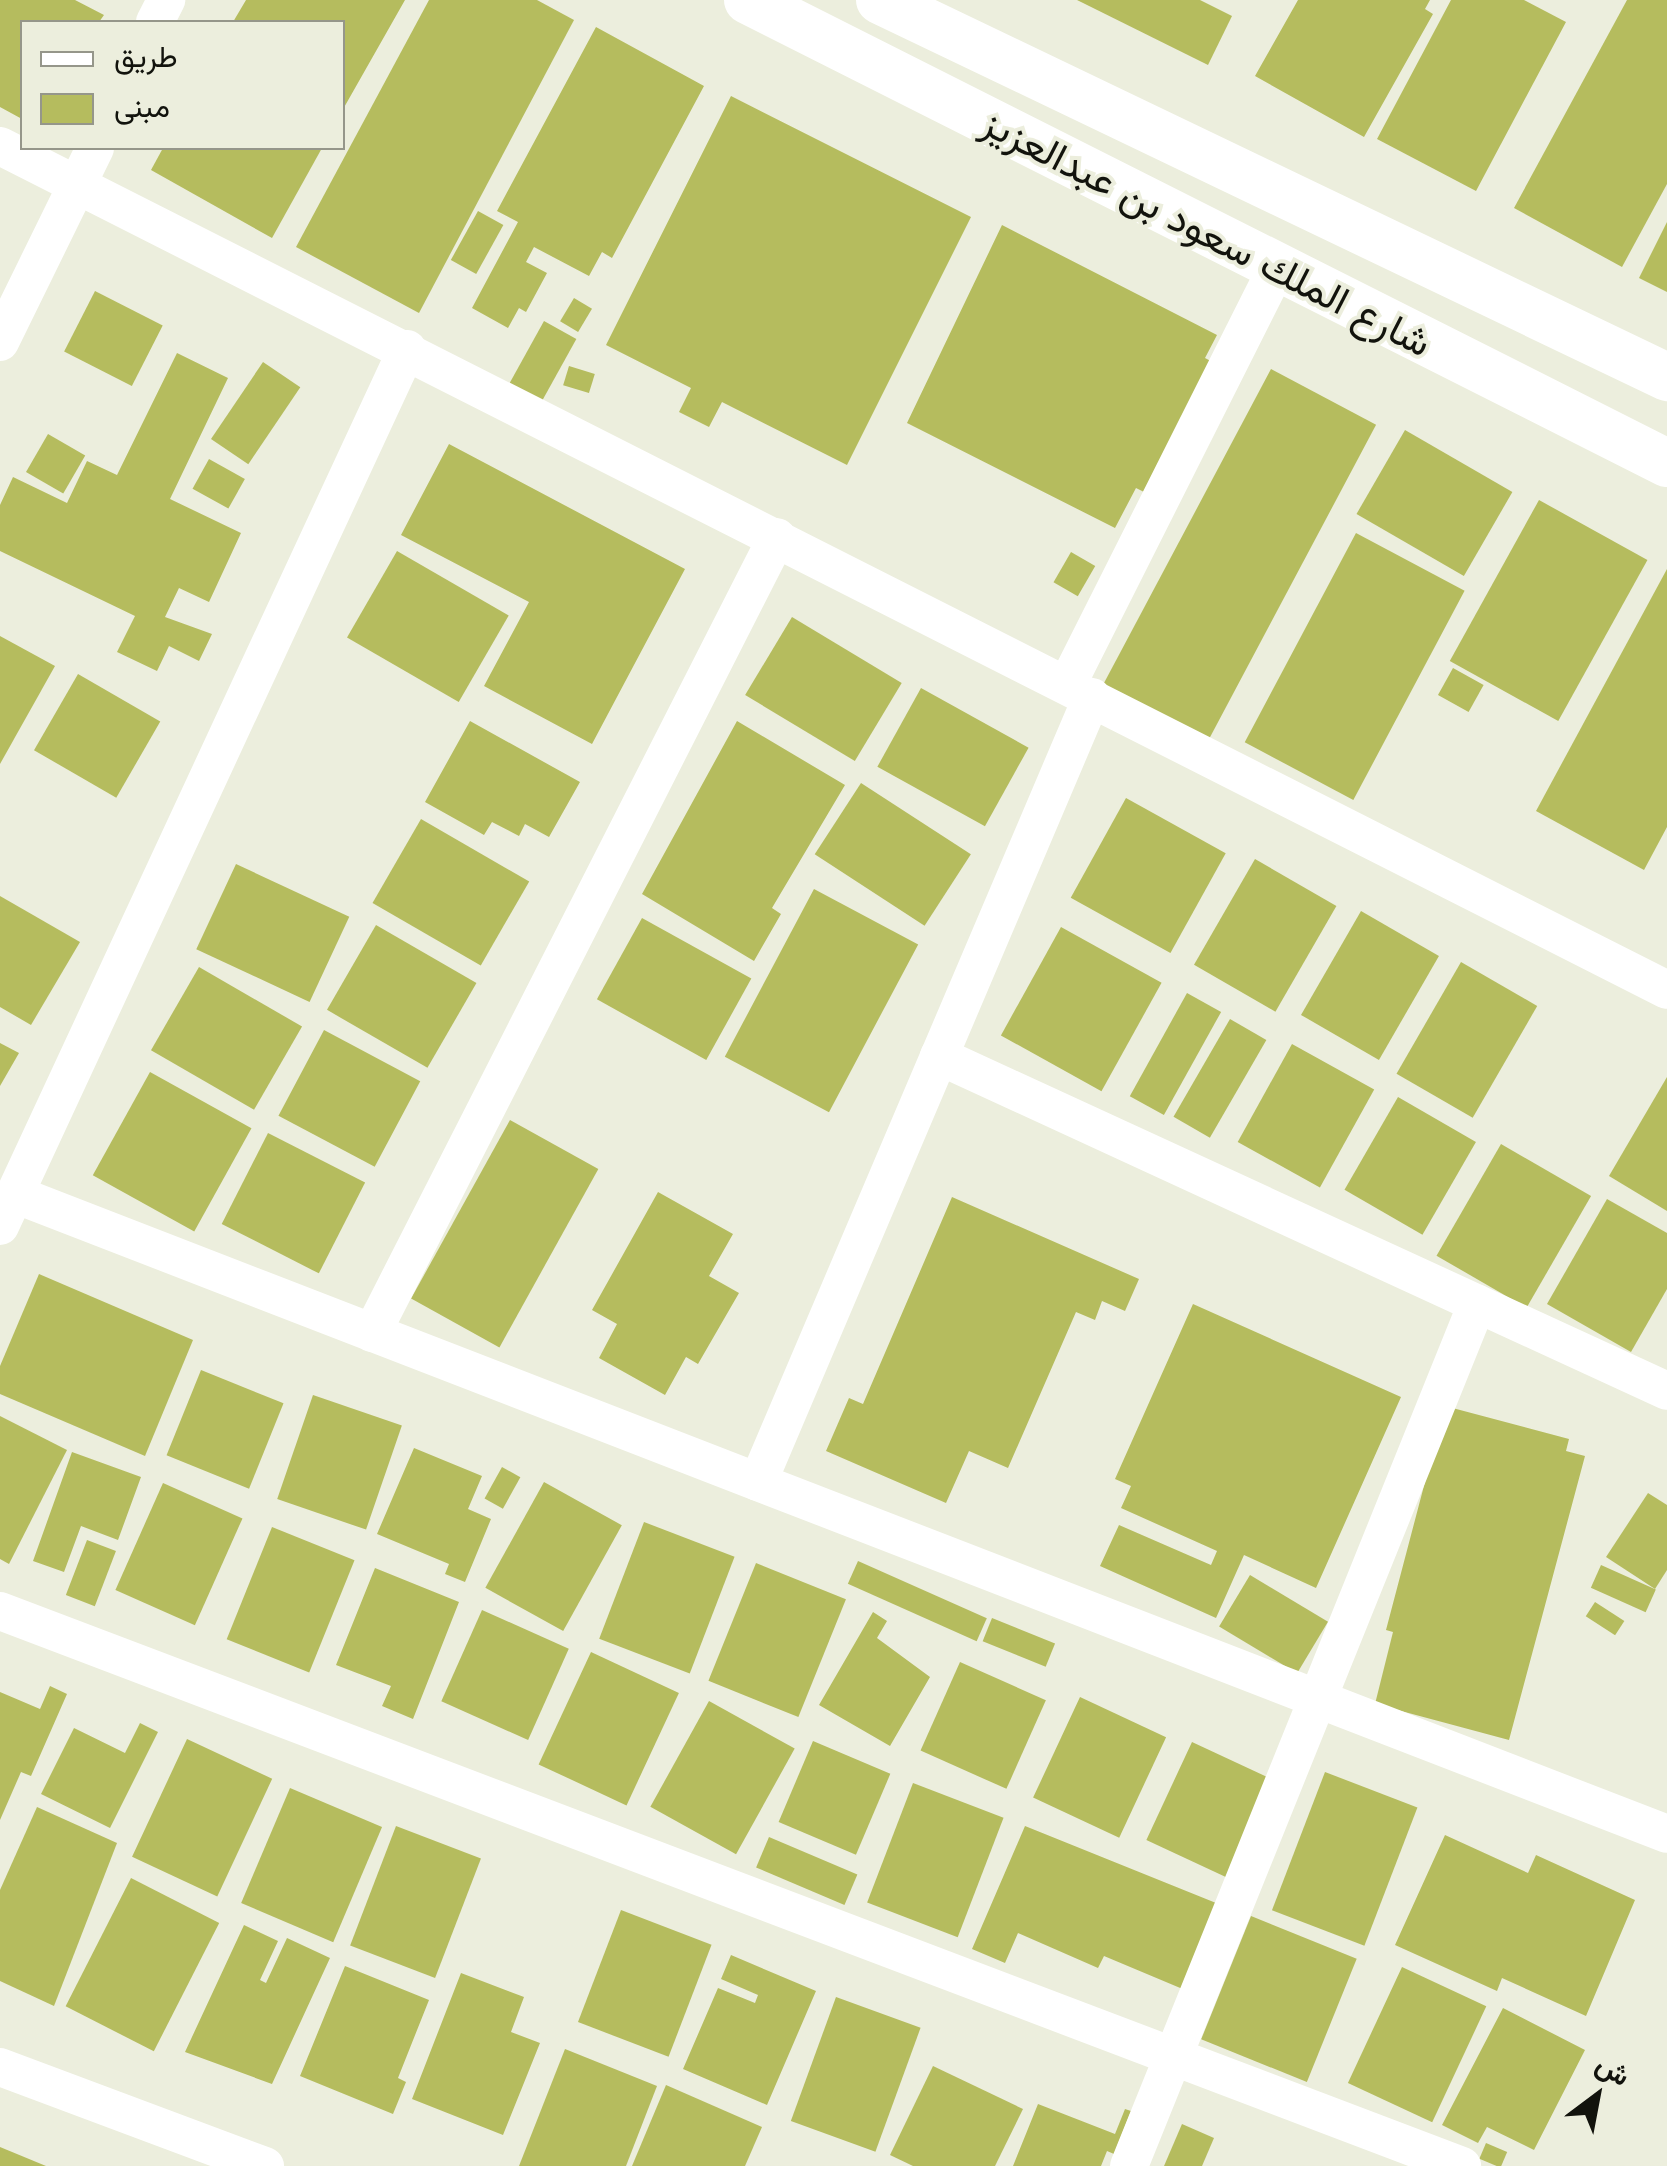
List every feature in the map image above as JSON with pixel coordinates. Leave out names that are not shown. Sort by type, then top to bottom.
[{"type":"main road","name":"شارع الملك سعود بن عبدالعزيز","points":[[748,0],[1667,463]]},
{"type":"main road","name":"شارع الملك سعود بن عبدالعزيز","points":[[897,4],[1667,377]]},
{"type":"street","points":[[0,146],[1667,990]]},
{"type":"street","points":[[0,342],[94,150]]},
{"type":"street","points":[[758,1482],[939,1056],[1080,691],[1278,267]]},
{"type":"street","points":[[406,349],[8,1210],[372,1333],[1667,1834]]},
{"type":"street","points":[[372,1333],[777,537]]},
{"type":"street","points":[[939,1056],[1667,1391]]},
{"type":"street","points":[[1129,2166],[1170,2055],[1477,1304]]},
{"type":"street","points":[[0,1611],[1462,2166]]},
{"type":"street","points":[[0,2068],[265,2166]]},
{"type":"building","points":[[0,0],[75,0],[104,15],[100,20],[20,20],[20,118],[0,107]]},
{"type":"building","points":[[246,0],[405,0],[345,106],[345,20],[234,20]]},
{"type":"building","points":[[429,0],[537,0],[574,20],[419,313],[296,247]]},
{"type":"building","points":[[1077,0],[1200,0],[1232,16],[1208,65]]},
{"type":"building","points":[[1298,0],[1430,0],[1425,9],[1433,14],[1364,137],[1255,76]]},
{"type":"building","points":[[1451,0],[1524,0],[1566,22],[1476,191],[1377,139]]},
{"type":"building","points":[[1627,0],[1667,0],[1667,184],[1622,267],[1514,208]]},
{"type":"building","points":[[596,27],[704,86],[612,258],[602,252],[589,276],[534,247],[526,262],[547,273],[526,312],[519,308],[508,328],[472,308],[518,222],[497,211]]},
{"type":"building","points":[[731,96],[971,217],[847,465],[722,402],[709,427],[679,412],[691,388],[606,345]]},
{"type":"building","points":[[162,150],[321,150],[272,238],[151,170]]},
{"type":"building","points":[[478,211],[503,225],[476,274],[451,260]]},
{"type":"building","points":[[1667,222],[1667,292],[1639,278]]},
{"type":"building","points":[[1002,225],[1217,335],[1205,358],[1220,366],[1154,497],[1136,488],[1115,528],[907,423]]},
{"type":"building","points":[[95,291],[163,326],[132,386],[64,352]]},
{"type":"building","points":[[574,298],[592,309],[578,332],[560,321]]},
{"type":"building","points":[[544,321],[576,339],[540,405],[507,387]]},
{"type":"building","points":[[177,353],[228,378],[170,499],[241,533],[209,602],[179,588],[165,617],[212,634],[199,661],[169,646],[157,671],[117,652],[135,616],[0,551],[0,505],[13,477],[67,503],[87,461],[117,475]]},
{"type":"building","points":[[263,362],[300,387],[248,464],[211,439]]},
{"type":"building","points":[[569,366],[595,374],[589,393],[563,385]]},
{"type":"building","points":[[1271,369],[1376,425],[1208,741],[1103,685]]},
{"type":"building","points":[[1405,430],[1512,492],[1464,576],[1356,514]]},
{"type":"building","points":[[48,434],[85,456],[63,494],[26,472]]},
{"type":"building","points":[[449,444],[685,569],[592,744],[484,686],[529,602],[401,535]]},
{"type":"building","points":[[209,459],[245,479],[228,509],[193,489]]},
{"type":"building","points":[[1539,500],[1647,560],[1558,721],[1450,661]]},
{"type":"building","points":[[1356,533],[1465,591],[1353,800],[1245,742]]},
{"type":"building","points":[[397,551],[509,615],[459,702],[347,638]]},
{"type":"building","points":[[1071,552],[1095,566],[1078,596],[1054,582]]},
{"type":"building","points":[[1667,569],[1667,827],[1644,870],[1536,811]]},
{"type":"building","points":[[792,617],[902,683],[855,761],[745,695]]},
{"type":"building","points":[[0,636],[55,666],[0,764]]},
{"type":"building","points":[[1453,668],[1484,685],[1469,712],[1438,695]]},
{"type":"building","points":[[78,674],[160,722],[116,798],[34,750]]},
{"type":"building","points":[[921,688],[1029,748],[985,826],[877,767]]},
{"type":"building","points":[[470,721],[580,782],[549,837],[525,824],[519,836],[492,822],[484,835],[425,802]]},
{"type":"building","points":[[737,721],[845,785],[772,908],[781,914],[754,961],[642,894]]},
{"type":"building","points":[[861,783],[971,854],[925,926],[815,854]]},
{"type":"building","points":[[1126,798],[1226,853],[1170,953],[1071,898]]},
{"type":"building","points":[[421,819],[529,882],[481,966],[372,903]]},
{"type":"building","points":[[1255,859],[1336,906],[1275,1012],[1194,965]]},
{"type":"building","points":[[236,864],[349,917],[310,1002],[196,949]]},
{"type":"building","points":[[814,889],[918,944],[829,1112],[725,1057]]},
{"type":"building","points":[[0,896],[80,942],[31,1025],[0,1007]]},
{"type":"building","points":[[1361,911],[1439,956],[1379,1060],[1301,1015]]},
{"type":"building","points":[[642,918],[751,979],[706,1060],[597,999]]},
{"type":"building","points":[[376,925],[476,983],[427,1068],[327,1010]]},
{"type":"building","points":[[1061,927],[1162,983],[1101,1091],[1001,1035]]},
{"type":"building","points":[[1461,962],[1537,1006],[1473,1118],[1396,1074]]},
{"type":"building","points":[[199,967],[302,1026],[254,1110],[151,1050]]},
{"type":"building","points":[[1187,993],[1221,1012],[1164,1115],[1130,1096]]},
{"type":"building","points":[[1230,1019],[1266,1040],[1210,1138],[1174,1117]]},
{"type":"building","points":[[324,1030],[420,1081],[375,1167],[278,1116]]},
{"type":"building","points":[[0,1043],[19,1053],[0,1086]]},
{"type":"building","points":[[1292,1044],[1374,1090],[1320,1188],[1238,1142]]},
{"type":"building","points":[[150,1072],[251,1128],[194,1231],[93,1175]]},
{"type":"building","points":[[1667,1077],[1667,1211],[1609,1176]]},
{"type":"building","points":[[1398,1097],[1476,1142],[1422,1235],[1344,1190]]},
{"type":"building","points":[[510,1120],[598,1169],[499,1347],[411,1298]]},
{"type":"building","points":[[268,1133],[365,1182],[319,1273],[222,1224]]},
{"type":"building","points":[[1501,1144],[1591,1196],[1527,1308],[1436,1256]]},
{"type":"building","points":[[658,1192],[733,1234],[709,1276],[739,1293],[698,1364],[686,1357],[665,1395],[599,1358],[617,1324],[592,1310]]},
{"type":"building","points":[[952,1197],[1139,1279],[1125,1311],[1102,1301],[1095,1320],[1076,1312],[1008,1468],[969,1451],[946,1503],[826,1451],[849,1398],[863,1404]]},
{"type":"building","points":[[1607,1199],[1667,1233],[1667,1289],[1631,1352],[1547,1304]]},
{"type":"building","points":[[39,1274],[193,1340],[145,1456],[0,1394],[0,1366]]},
{"type":"building","points":[[1193,1304],[1401,1397],[1316,1588],[1244,1555],[1216,1618],[1100,1566],[1119,1525],[1211,1565],[1217,1551],[1121,1508],[1131,1486],[1115,1479]]},
{"type":"building","points":[[201,1370],[284,1403],[249,1489],[167,1455]]},
{"type":"building","points":[[313,1395],[402,1426],[366,1530],[277,1499]]},
{"type":"building","points":[[1445,1406],[1569,1439],[1566,1451],[1585,1456],[1509,1740],[1375,1704],[1393,1632],[1386,1630]]},
{"type":"building","points":[[0,1416],[67,1450],[9,1564],[0,1559]]},
{"type":"building","points":[[414,1448],[482,1476],[468,1509],[491,1519],[465,1582],[445,1574],[449,1564],[377,1534]]},
{"type":"building","points":[[72,1452],[141,1477],[118,1540],[81,1526],[64,1572],[33,1561]]},
{"type":"building","points":[[502,1467],[520,1477],[503,1509],[485,1498]]},
{"type":"building","points":[[544,1482],[622,1525],[563,1631],[485,1588]]},
{"type":"building","points":[[163,1483],[242,1518],[195,1625],[115,1590]]},
{"type":"building","points":[[1648,1493],[1667,1505],[1667,1570],[1655,1589],[1606,1557]]},
{"type":"building","points":[[644,1522],[735,1557],[690,1673],[599,1639]]},
{"type":"building","points":[[272,1527],[355,1560],[309,1673],[227,1639]]},
{"type":"building","points":[[87,1540],[116,1551],[95,1606],[66,1595]]},
{"type":"building","points":[[858,1561],[987,1618],[977,1641],[848,1584]]},
{"type":"building","points":[[756,1563],[846,1599],[798,1717],[708,1681]]},
{"type":"building","points":[[1601,1565],[1656,1589],[1646,1612],[1591,1588]]},
{"type":"building","points":[[375,1568],[459,1602],[413,1719],[382,1706],[391,1686],[336,1665]]},
{"type":"building","points":[[1250,1575],[1328,1622],[1297,1673],[1219,1626]]},
{"type":"building","points":[[1595,1602],[1624,1621],[1615,1635],[1586,1616]]},
{"type":"building","points":[[482,1610],[569,1649],[528,1740],[441,1701]]},
{"type":"building","points":[[873,1612],[887,1621],[877,1638],[930,1677],[890,1746],[819,1705]]},
{"type":"building","points":[[992,1618],[1055,1643],[1046,1667],[983,1641]]},
{"type":"building","points":[[591,1652],[679,1693],[627,1805],[539,1764]]},
{"type":"building","points":[[960,1662],[1046,1700],[1006,1789],[921,1751]]},
{"type":"building","points":[[50,1686],[67,1694],[31,1776],[21,1772],[0,1820],[0,1692],[40,1709]]},
{"type":"building","points":[[1080,1697],[1166,1737],[1119,1838],[1033,1798]]},
{"type":"building","points":[[709,1701],[795,1749],[736,1854],[650,1807]]},
{"type":"building","points":[[140,1723],[158,1732],[110,1828],[41,1794],[74,1728],[125,1753]]},
{"type":"building","points":[[187,1739],[272,1779],[217,1897],[132,1857]]},
{"type":"building","points":[[813,1741],[890,1774],[856,1855],[779,1822]]},
{"type":"building","points":[[1192,1742],[1274,1780],[1228,1878],[1146,1840]]},
{"type":"building","points":[[1325,1772],[1417,1807],[1364,1946],[1272,1910]]},
{"type":"building","points":[[913,1783],[1004,1818],[958,1937],[867,1902]]},
{"type":"building","points":[[290,1788],[382,1827],[333,1942],[241,1903]]},
{"type":"building","points":[[37,1807],[117,1843],[54,2006],[0,1981],[0,1890]]},
{"type":"building","points":[[396,1826],[481,1859],[435,1978],[350,1945]]},
{"type":"building","points":[[1025,1826],[1221,1905],[1185,1990],[1104,1956],[1098,1968],[1018,1933],[1005,1963],[972,1949]]},
{"type":"building","points":[[1445,1835],[1528,1873],[1536,1855],[1635,1900],[1586,2016],[1502,1978],[1497,1991],[1395,1945]]},
{"type":"building","points":[[769,1837],[857,1875],[844,1905],[756,1867]]},
{"type":"building","points":[[131,1878],[219,1923],[154,2051],[66,2006]]},
{"type":"building","points":[[621,1910],[712,1945],[669,2057],[578,2022]]},
{"type":"building","points":[[1251,1916],[1357,1959],[1307,2082],[1201,2039]]},
{"type":"building","points":[[244,1925],[278,1941],[260,1980],[266,1983],[287,1938],[330,1958],[272,2084],[185,2052]]},
{"type":"building","points":[[731,1955],[816,1991],[767,2105],[683,2069],[718,1988],[755,2003],[758,1995],[721,1979]]},
{"type":"building","points":[[345,1966],[429,2000],[398,2078],[406,2082],[393,2114],[300,2076]]},
{"type":"building","points":[[1402,1967],[1486,2006],[1432,2122],[1348,2083]]},
{"type":"building","points":[[461,1973],[524,1997],[511,2032],[540,2043],[503,2135],[412,2099]]},
{"type":"building","points":[[836,1997],[921,2028],[875,2152],[791,2121]]},
{"type":"building","points":[[1503,2008],[1585,2050],[1534,2150],[1487,2127],[1478,2143],[1442,2125]]},
{"type":"building","points":[[565,2049],[657,2086],[626,2166],[519,2166]]},
{"type":"building","points":[[933,2066],[1023,2109],[995,2166],[913,2166],[890,2155]]},
{"type":"building","points":[[666,2085],[762,2127],[745,2166],[632,2166]]},
{"type":"building","points":[[1038,2104],[1115,2134],[1125,2109],[1131,2111],[1114,2154],[1107,2151],[1101,2166],[1013,2166]]},
{"type":"building","points":[[1182,2124],[1214,2138],[1202,2166],[1164,2166]]},
{"type":"building","points":[[1486,2143],[1507,2152],[1501,2166],[1479,2159]]},
{"type":"building","points":[[0,2147],[46,2166],[0,2166]]}]
